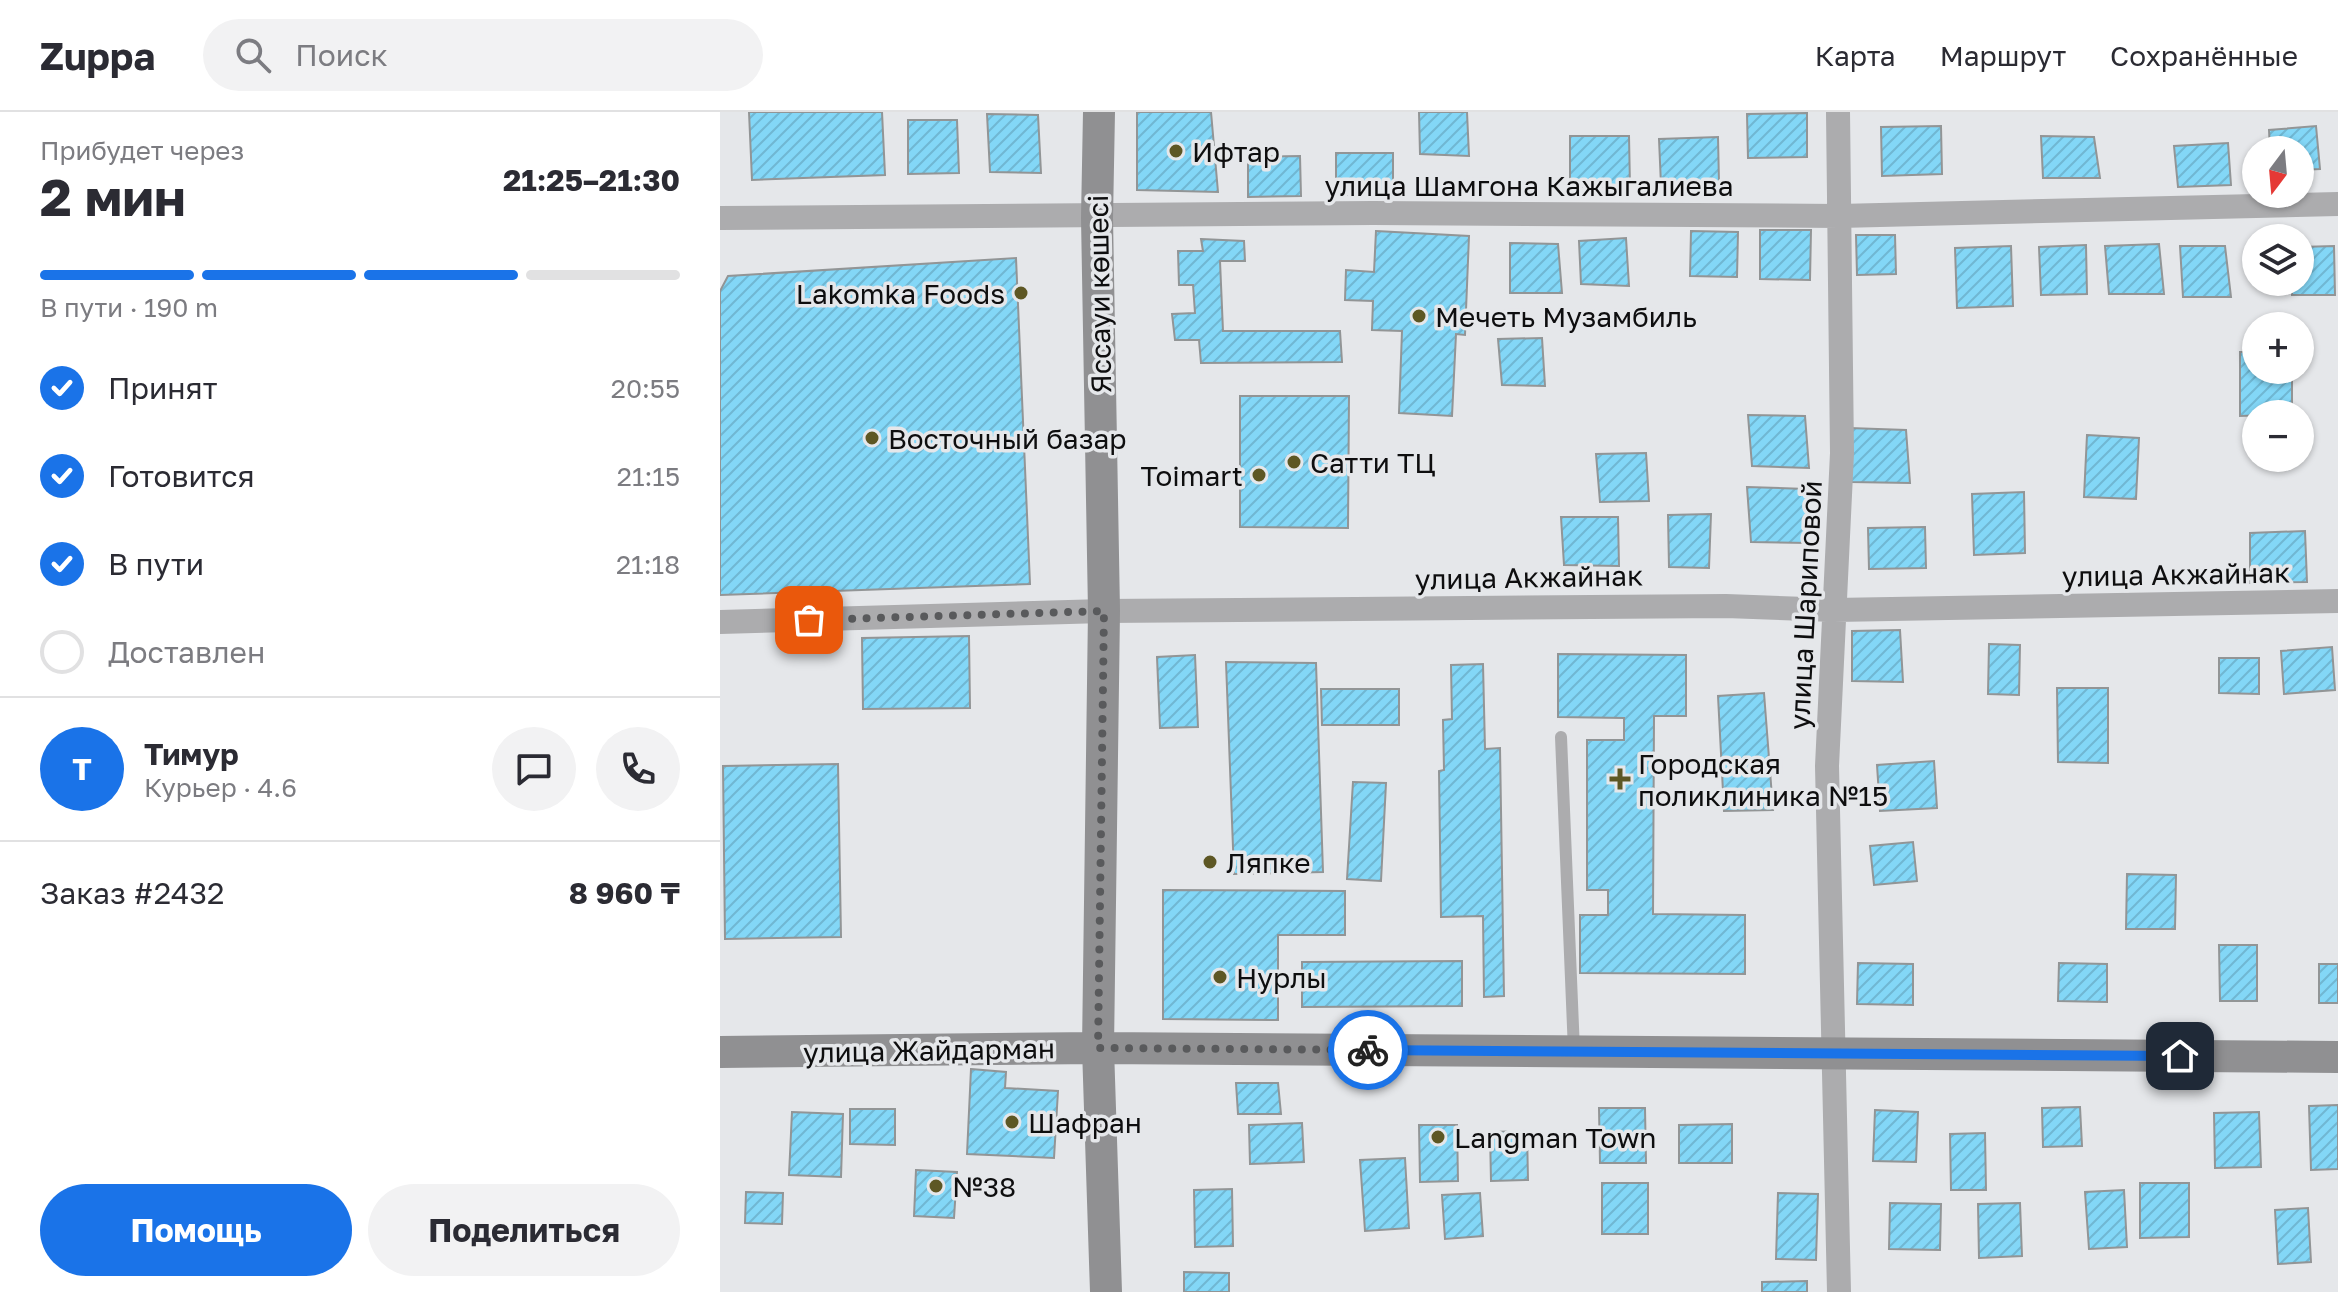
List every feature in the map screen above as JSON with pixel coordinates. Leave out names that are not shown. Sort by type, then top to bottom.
[{"type":"street","name":"Яссауи көшесі","points":[[1099,112],[1097,218],[1104,611],[1098,1048],[1106,1292]]},
{"type":"street","name":"улица Шариповой","points":[[1838,112],[1842,453],[1827,766],[1839,1292]]},
{"type":"street","name":"улица Шамгона Кажыгалиева","points":[[720,218],[1097,218],[1373,213],[1839,216],[2338,204]]},
{"type":"street","name":"улица Акжайнак","points":[[720,622],[1104,611],[1726,606],[1834,610],[2338,601]]},
{"type":"street","name":"улица Жайдарман","points":[[720,1052],[1098,1048],[2338,1057]]},
{"type":"lane","points":[[1561,737],[1574,1051]]},
{"type":"building","points":[[749,112],[882,112],[885,175],[752,180]]},
{"type":"building","name":"Ифтар","points":[[1137,112],[1211,112],[1218,192],[1137,190]]},
{"type":"building","points":[[1419,112],[1467,112],[1469,156],[1420,154]]},
{"type":"building","points":[[1807,113],[1807,157],[1748,158],[1747,114]]},
{"type":"building","points":[[987,114],[1038,115],[1041,173],[990,172]]},
{"type":"building","points":[[908,120],[957,120],[959,173],[908,174]]},
{"type":"building","points":[[1941,126],[1942,174],[1882,176],[1881,127]]},
{"type":"building","points":[[2316,126],[2320,169],[2314,169],[2314,136],[2269,136],[2269,130]]},
{"type":"building","points":[[1570,136],[1629,136],[1630,187],[1570,187]]},
{"type":"building","points":[[2041,136],[2094,137],[2100,178],[2043,178]]},
{"type":"building","points":[[1718,137],[1719,183],[1661,185],[1659,139]]},
{"type":"building","points":[[2228,143],[2231,185],[2178,187],[2174,146]]},
{"type":"building","points":[[1336,153],[1393,153],[1393,195],[1336,195]]},
{"type":"building","points":[[1300,156],[1301,196],[1248,197],[1248,157]]},
{"type":"building","points":[[1760,230],[1811,230],[1810,280],[1760,279]]},
{"type":"building","name":"Мечеть Музамбиль","points":[[1376,231],[1469,236],[1465,335],[1456,334],[1452,416],[1399,413],[1402,331],[1372,330],[1373,301],[1345,300],[1346,270],[1374,272]]},
{"type":"building","points":[[1691,231],[1738,232],[1737,277],[1690,276]]},
{"type":"building","points":[[1856,235],[1895,235],[1896,274],[1857,275]]},
{"type":"building","points":[[1626,238],[1629,286],[1581,284],[1579,241]]},
{"type":"building","points":[[1201,239],[1244,241],[1245,261],[1220,261],[1223,331],[1340,331],[1342,362],[1201,363],[1199,340],[1175,340],[1172,314],[1195,313],[1193,285],[1179,285],[1178,251],[1203,251]]},
{"type":"building","points":[[1510,243],[1558,244],[1562,293],[1510,293]]},
{"type":"building","points":[[2159,244],[2164,294],[2109,294],[2105,246]]},
{"type":"building","points":[[2086,245],[2087,294],[2041,295],[2039,247]]},
{"type":"building","points":[[2011,246],[2013,306],[1957,308],[1955,248]]},
{"type":"building","points":[[2180,246],[2225,246],[2231,297],[2183,297]]},
{"type":"building","points":[[2334,246],[2335,295],[2314,295],[2314,247]]},
{"type":"building","name":"Восточный базар","points":[[1016,258],[1030,584],[720,595],[720,291],[728,276]]},
{"type":"building","points":[[1542,338],[1545,386],[1502,385],[1498,339]]},
{"type":"building","points":[[2242,352],[2242,384],[2292,384],[2292,400],[2242,400],[2240,416]]},
{"type":"building","name":"Сатти ТЦ","points":[[1240,396],[1349,396],[1348,528],[1240,527]]},
{"type":"building","points":[[1748,415],[1805,416],[1809,468],[1752,466]]},
{"type":"building","points":[[1849,428],[1906,430],[1910,483],[1851,482]]},
{"type":"building","points":[[2087,435],[2139,438],[2136,499],[2084,497]]},
{"type":"building","points":[[1646,453],[1649,501],[1600,502],[1596,454]]},
{"type":"building","points":[[1747,487],[1806,489],[1808,543],[1751,542]]},
{"type":"building","points":[[2024,492],[2025,553],[1974,555],[1972,494]]},
{"type":"building","points":[[1711,514],[1709,568],[1669,567],[1668,515]]},
{"type":"building","points":[[1561,517],[1618,517],[1619,566],[1564,565]]},
{"type":"building","points":[[1925,527],[1926,568],[1869,569],[1868,528]]},
{"type":"building","points":[[2305,531],[2307,582],[2250,583],[2250,533]]},
{"type":"building","points":[[1900,630],[1903,682],[1852,681],[1852,631]]},
{"type":"building","points":[[969,636],[970,708],[863,709],[862,638]]},
{"type":"building","points":[[1989,644],[2020,645],[2019,695],[1988,694]]},
{"type":"building","points":[[2332,647],[2335,690],[2284,694],[2281,651]]},
{"type":"building","name":"Городская поликлиника №15","points":[[1558,654],[1686,655],[1686,716],[1654,716],[1653,914],[1745,915],[1745,974],[1580,973],[1580,915],[1608,915],[1608,890],[1587,890],[1587,740],[1624,740],[1624,718],[1558,717]]},
{"type":"building","points":[[1195,655],[1198,727],[1160,728],[1157,657]]},
{"type":"building","points":[[2219,658],[2259,658],[2259,694],[2219,693]]},
{"type":"building","points":[[1226,662],[1316,663],[1323,872],[1234,874]]},
{"type":"building","points":[[1483,664],[1485,749],[1500,748],[1504,996],[1484,997],[1483,916],[1441,917],[1439,771],[1444,770],[1443,720],[1452,719],[1451,665]]},
{"type":"building","points":[[2057,688],[2108,688],[2108,763],[2058,762]]},
{"type":"building","points":[[1321,689],[1399,689],[1399,725],[1322,725]]},
{"type":"building","points":[[1764,693],[1773,810],[1724,811],[1718,696]]},
{"type":"building","points":[[1934,761],[1937,808],[1880,811],[1877,765]]},
{"type":"building","points":[[838,764],[841,937],[725,939],[723,766]]},
{"type":"building","points":[[1353,782],[1386,783],[1381,881],[1347,879]]},
{"type":"building","points":[[1913,842],[1917,881],[1874,885],[1870,846]]},
{"type":"building","points":[[2127,874],[2176,875],[2175,929],[2126,929]]},
{"type":"building","name":"Нурлы","points":[[1163,890],[1345,891],[1345,935],[1278,935],[1278,1020],[1163,1019]]},
{"type":"building","points":[[2219,945],[2257,945],[2257,1001],[2220,1001]]},
{"type":"building","points":[[1462,961],[1462,1006],[1302,1007],[1302,962]]},
{"type":"building","points":[[1858,963],[1913,964],[1913,1005],[1857,1004]]},
{"type":"building","points":[[2059,963],[2107,964],[2107,1002],[2058,1001]]},
{"type":"building","points":[[2319,964],[2338,964],[2338,1003],[2319,1003]]},
{"type":"building","name":"Шафран","points":[[971,1069],[1006,1072],[1005,1088],[1058,1091],[1054,1158],[967,1154]]},
{"type":"building","points":[[1236,1083],[1278,1083],[1281,1114],[1238,1114]]},
{"type":"building","points":[[2338,1105],[2338,1169],[2311,1170],[2309,1106]]},
{"type":"building","points":[[2080,1107],[2082,1146],[2043,1147],[2042,1108]]},
{"type":"building","points":[[1599,1108],[1645,1108],[1646,1163],[1600,1163]]},
{"type":"building","points":[[850,1109],[895,1109],[895,1145],[850,1144]]},
{"type":"building","points":[[1875,1110],[1918,1112],[1916,1162],[1873,1161]]},
{"type":"building","points":[[792,1112],[843,1114],[841,1177],[789,1175]]},
{"type":"building","points":[[2259,1112],[2261,1167],[2215,1168],[2214,1113]]},
{"type":"building","points":[[1302,1123],[1304,1162],[1250,1164],[1249,1125]]},
{"type":"building","points":[[1732,1124],[1732,1163],[1679,1163],[1679,1125]]},
{"type":"building","points":[[1419,1125],[1457,1125],[1458,1181],[1420,1182]]},
{"type":"building","points":[[1527,1131],[1528,1180],[1491,1181],[1490,1132]]},
{"type":"building","points":[[1985,1133],[1986,1190],[1951,1190],[1950,1134]]},
{"type":"building","points":[[1405,1158],[1409,1228],[1365,1231],[1360,1160]]},
{"type":"building","name":"№38","points":[[916,1170],[957,1172],[954,1218],[914,1216]]},
{"type":"building","points":[[1602,1183],[1648,1183],[1648,1234],[1602,1234]]},
{"type":"building","points":[[2140,1183],[2189,1183],[2189,1237],[2140,1238]]},
{"type":"building","points":[[1232,1189],[1233,1246],[1195,1247],[1194,1190]]},
{"type":"building","points":[[2124,1190],[2127,1247],[2089,1249],[2085,1192]]},
{"type":"building","points":[[746,1192],[783,1193],[782,1224],[745,1223]]},
{"type":"building","points":[[1480,1193],[1483,1236],[1445,1239],[1442,1195]]},
{"type":"building","points":[[1778,1193],[1818,1194],[1816,1260],[1776,1259]]},
{"type":"building","points":[[1890,1203],[1941,1204],[1940,1250],[1889,1249]]},
{"type":"building","points":[[2020,1203],[2022,1256],[1979,1258],[1978,1204]]},
{"type":"building","points":[[2308,1208],[2311,1262],[2278,1264],[2275,1210]]},
{"type":"building","points":[[1184,1272],[1229,1273],[1229,1292],[1184,1292]]},
{"type":"building","points":[[1807,1281],[1807,1292],[1762,1292],[1762,1282]]},
{"type":"way so far","points":[[809,620],[1104,611],[1098,1048],[1368,1050]]},
{"type":"place","name":"Ифтар","points":[[1176,151]]},
{"type":"place","name":"Lakomka Foods","points":[[1021,293]]},
{"type":"place","name":"Мечеть Музамбиль","points":[[1419,316]]},
{"type":"place","name":"Восточный базар","points":[[872,438]]},
{"type":"place","name":"Сатти ТЦ","points":[[1294,462]]},
{"type":"place","name":"Toimart","points":[[1259,475]]},
{"type":"place","name":"Городская поликлиника №15","points":[[1620,779]]},
{"type":"place","name":"Ляпке","points":[[1210,862]]},
{"type":"place","name":"Нурлы","points":[[1220,977]]},
{"type":"place","name":"Шафран","points":[[1012,1122]]},
{"type":"place","name":"Langman Town","points":[[1438,1137]]},
{"type":"place","name":"№38","points":[[936,1186]]},
{"type":"route","points":[[1368,1050],[2180,1056]]}]
